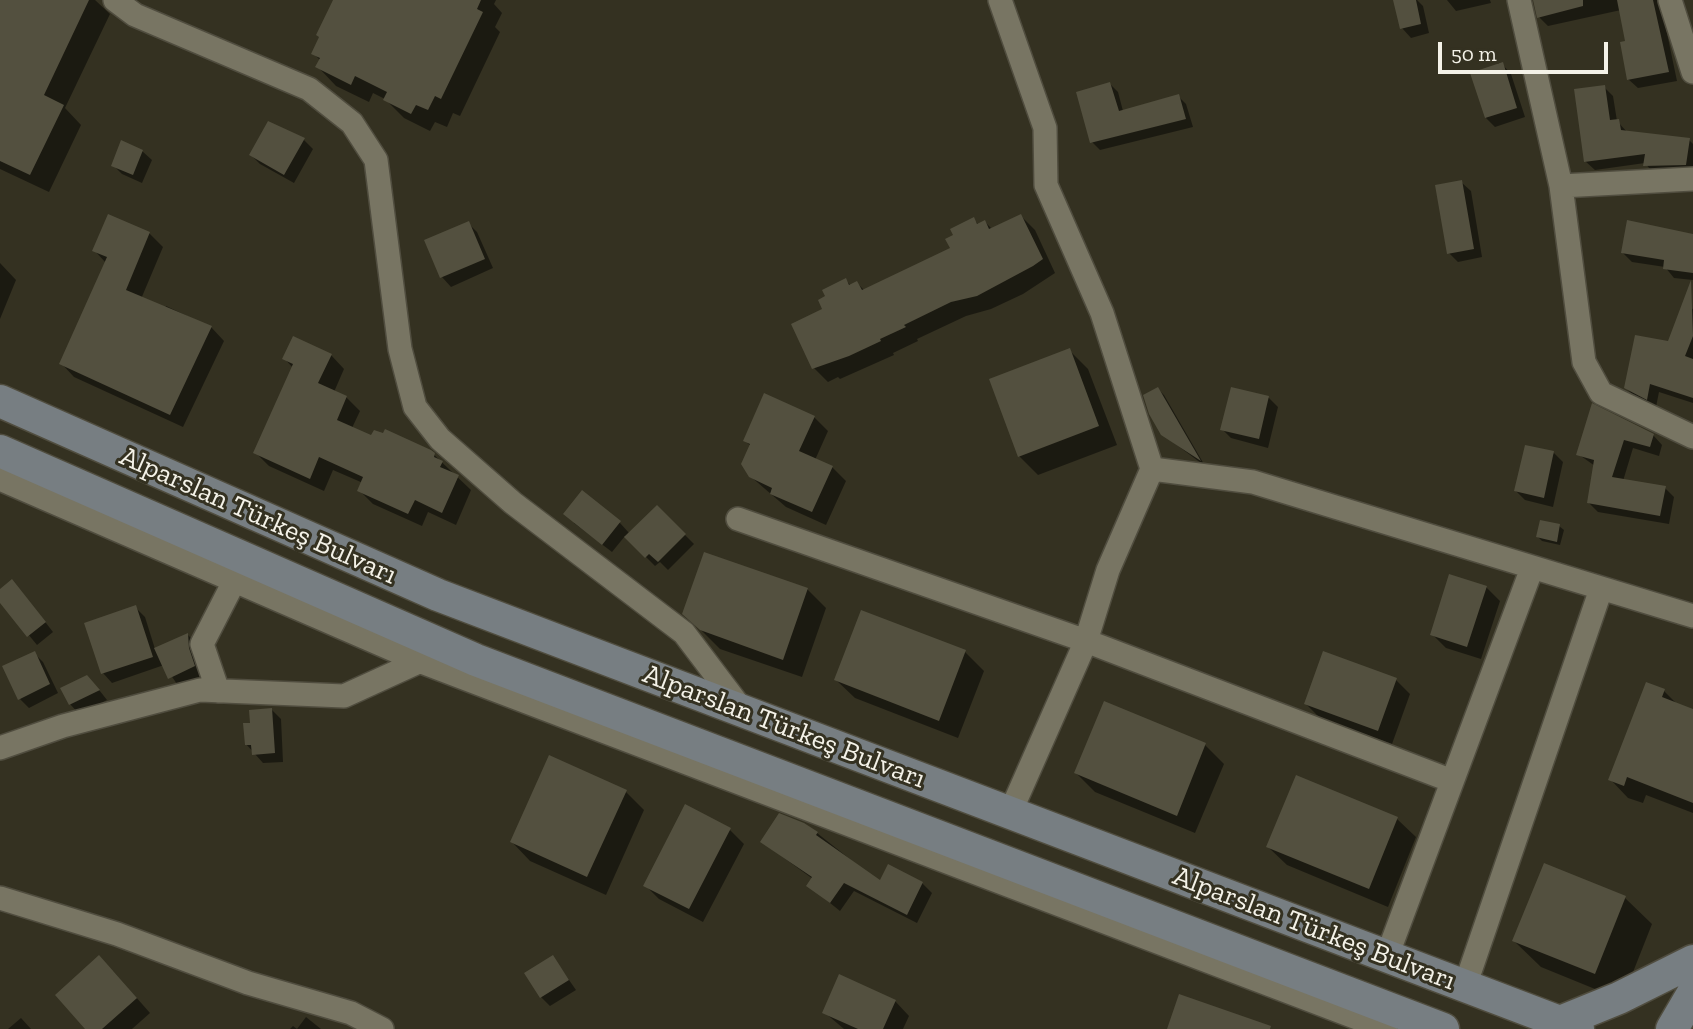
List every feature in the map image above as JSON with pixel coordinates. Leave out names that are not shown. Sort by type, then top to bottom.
[{"type":"main road","name":"Alparslan Türkeş Bulvarı","points":[[0,401],[438,595],[1569,1026]]},
{"type":"main road","name":"Alparslan Türkeş Bulvarı","points":[[0,451],[239,570],[1443,1029]]},
{"type":"main road","points":[[1569,1026],[1693,961]]},
{"type":"main road","points":[[1672,1029],[1693,993]]},
{"type":"street","points":[[115,0],[135,15],[309,89],[352,123],[376,160],[400,349],[415,407],[440,439],[513,503],[684,632],[743,711]]},
{"type":"street","points":[[1000,0],[1045,128],[1046,185],[1102,313],[1152,469],[1108,570],[1086,641],[1010,813]]},
{"type":"street","points":[[1519,0],[1562,186],[1584,362],[1601,393],[1693,437]]},
{"type":"street","points":[[1670,0],[1693,72]]},
{"type":"street","points":[[1562,186],[1693,179]]},
{"type":"street","points":[[1152,469],[1253,482],[1693,616]]},
{"type":"street","points":[[0,479],[239,570],[419,661],[1386,1029]]},
{"type":"street","points":[[738,519],[1086,641],[1452,781]]},
{"type":"street","points":[[1387,956],[1532,568]]},
{"type":"street","points":[[218,691],[202,644],[239,570]]},
{"type":"street","points":[[1465,986],[1601,589]]},
{"type":"street","points":[[0,748],[63,726],[200,690],[344,696],[451,649]]},
{"type":"street","points":[[0,898],[117,934],[248,983],[351,1013],[382,1029]]},
{"type":"building","points":[[0,0],[89,0],[44,95],[64,105],[30,175],[0,161]]},
{"type":"building","points":[[333,0],[481,0],[477,9],[483,12],[441,99],[435,96],[428,110],[416,105],[411,114],[383,100],[387,92],[355,76],[351,85],[315,67],[320,58],[311,54],[319,37],[316,35]]},
{"type":"building","points":[[1393,0],[1416,0],[1421,24],[1400,29]]},
{"type":"building","points":[[1533,0],[1583,0],[1583,6],[1537,18]]},
{"type":"building","points":[[1617,0],[1653,0],[1669,72],[1627,80],[1620,42],[1625,41]]},
{"type":"building","points":[[1503,62],[1517,108],[1485,118],[1470,73]]},
{"type":"building","points":[[1110,82],[1119,111],[1179,94],[1186,119],[1090,143],[1076,92]]},
{"type":"building","points":[[1605,85],[1610,120],[1619,119],[1621,130],[1690,138],[1686,165],[1643,166],[1645,154],[1584,162],[1574,89]]},
{"type":"building","points":[[268,121],[305,138],[284,175],[249,155]]},
{"type":"building","points":[[121,140],[143,150],[133,175],[111,166]]},
{"type":"building","points":[[1462,180],[1474,249],[1447,254],[1435,185]]},
{"type":"building","points":[[108,214],[150,232],[126,290],[212,326],[170,415],[59,364],[107,257],[92,251]]},
{"type":"building","points":[[1021,214],[1043,259],[977,296],[951,302],[904,325],[906,327],[880,339],[881,341],[812,369],[791,324],[822,309],[818,300],[825,296],[822,290],[846,278],[849,285],[857,281],[862,290],[950,248],[945,239],[953,235],[950,229],[974,217],[977,224],[985,220],[989,229]]},
{"type":"building","points":[[1627,220],[1693,234],[1693,273],[1663,269],[1664,260],[1621,253]]},
{"type":"building","points":[[469,221],[485,259],[440,278],[424,240]]},
{"type":"building","points":[[1691,280],[1693,336],[1685,356],[1693,359],[1693,398],[1650,384],[1647,400],[1624,388],[1635,335],[1668,341]]},
{"type":"building","points":[[293,336],[332,354],[318,383],[347,396],[337,420],[371,435],[374,430],[383,433],[385,429],[431,450],[435,453],[434,457],[443,461],[440,467],[459,475],[442,513],[415,500],[408,514],[357,491],[363,477],[319,457],[310,479],[253,453],[293,364],[282,359]]},
{"type":"building","points":[[1070,348],[1099,426],[1018,457],[989,379]]},
{"type":"building","points":[[1158,387],[1201,461],[1161,435],[1149,414],[1143,395]]},
{"type":"building","points":[[1231,387],[1269,396],[1259,439],[1220,430]]},
{"type":"building","points":[[764,393],[815,416],[799,451],[833,466],[812,512],[770,494],[772,488],[749,477],[741,464],[750,444],[743,441]]},
{"type":"building","points":[[1592,403],[1654,434],[1650,447],[1624,440],[1612,477],[1666,486],[1660,516],[1587,503],[1594,460],[1576,455]]},
{"type":"building","points":[[1525,445],[1554,451],[1544,498],[1514,491]]},
{"type":"building","points":[[582,490],[621,521],[602,545],[563,514]]},
{"type":"building","points":[[657,505],[686,534],[658,562],[649,554],[645,558],[624,537]]},
{"type":"building","points":[[1540,520],[1560,524],[1557,542],[1536,537]]},
{"type":"building","points":[[704,552],[808,588],[783,660],[700,630],[682,614]]},
{"type":"building","points":[[1449,574],[1487,586],[1467,647],[1430,635]]},
{"type":"building","points":[[12,579],[46,622],[27,637],[0,603],[0,589]]},
{"type":"building","points":[[136,605],[153,657],[101,674],[84,623]]},
{"type":"building","points":[[861,610],[966,650],[939,721],[834,680]]},
{"type":"building","points":[[188,633],[189,648],[195,666],[168,679],[154,648]]},
{"type":"building","points":[[35,651],[50,684],[18,700],[2,666]]},
{"type":"building","points":[[1323,651],[1397,678],[1378,731],[1304,704]]},
{"type":"building","points":[[87,675],[100,690],[69,705],[60,688]]},
{"type":"building","points":[[1646,682],[1665,689],[1662,697],[1693,709],[1693,803],[1627,777],[1624,786],[1608,780]]},
{"type":"building","points":[[1104,701],[1206,743],[1177,816],[1074,773]]},
{"type":"building","points":[[272,708],[275,753],[252,755],[251,745],[245,745],[243,723],[250,723],[249,710]]},
{"type":"building","points":[[549,755],[627,790],[587,877],[510,842]]},
{"type":"building","points":[[1296,775],[1398,817],[1369,889],[1266,847]]},
{"type":"building","points":[[685,804],[731,828],[689,909],[643,886]]},
{"type":"building","points":[[779,813],[818,832],[816,835],[880,880],[888,864],[923,882],[907,915],[844,883],[830,903],[806,886],[812,877],[760,842]]},
{"type":"building","points":[[1544,863],[1626,896],[1595,974],[1512,941]]},
{"type":"building","points":[[99,955],[137,998],[102,1029],[85,1029],[55,995]]},
{"type":"building","points":[[553,955],[569,980],[540,998],[524,973]]},
{"type":"building","points":[[839,974],[896,1000],[883,1029],[858,1029],[822,1013]]},
{"type":"building","points":[[1179,994],[1271,1026],[1270,1029],[1167,1029]]}]
